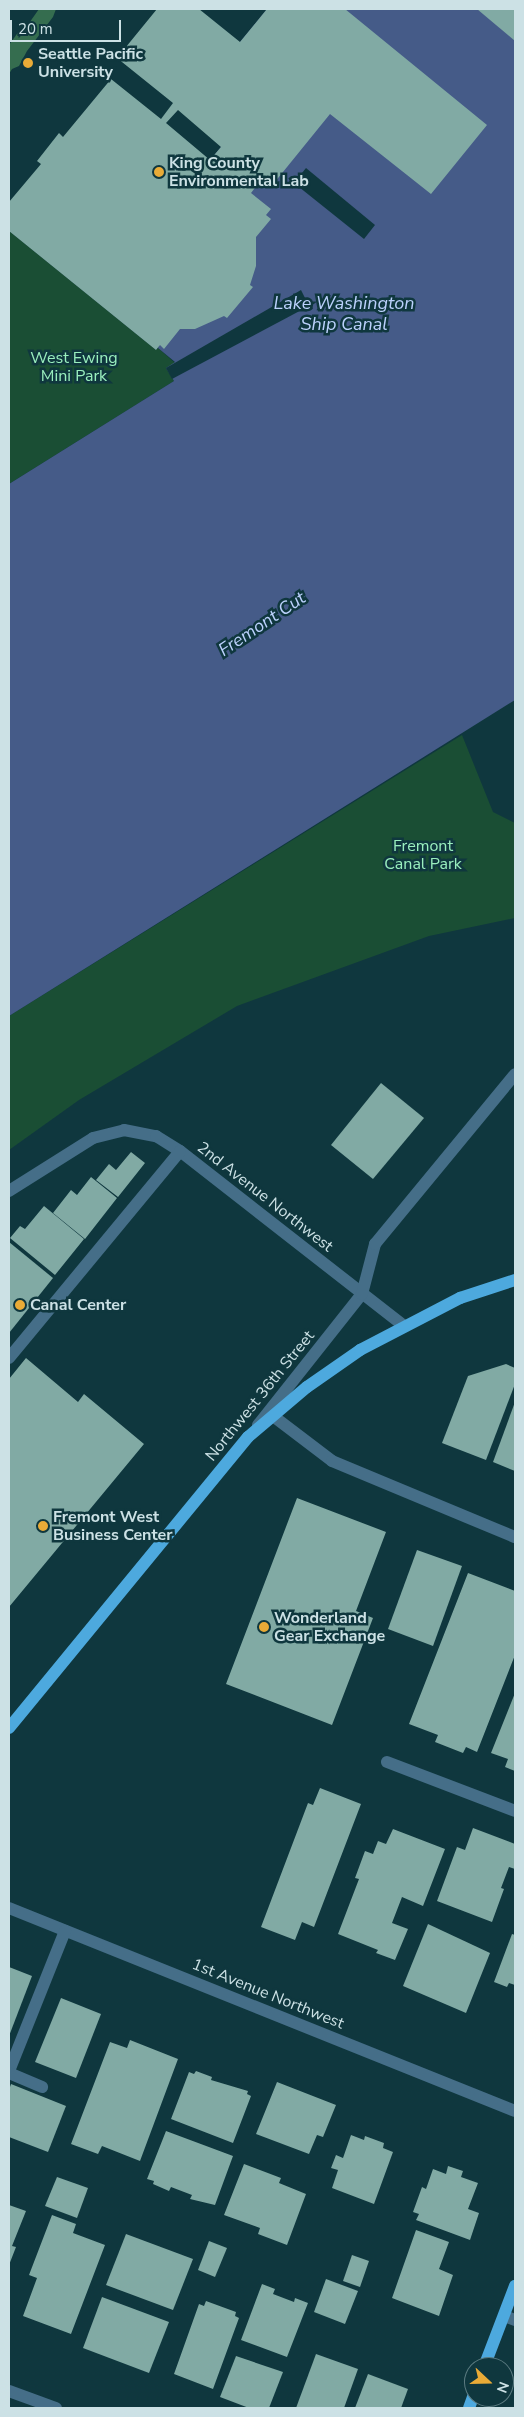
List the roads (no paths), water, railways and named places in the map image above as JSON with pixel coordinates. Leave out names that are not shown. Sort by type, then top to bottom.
[{"type":"main road","points":[[248,1436],[307,1387],[360,1350],[460,1298],[515,1280]]},
{"type":"main road","name":"Northwest 36th Street","points":[[9,1728],[248,1436]]},
{"type":"main road","points":[[489,2357],[510,2318],[515,2286]]},
{"type":"street","name":"Northwest 36th Street","points":[[248,1436],[362,1294],[375,1244],[515,1074]]},
{"type":"street","name":"2nd Avenue Northwest","points":[[9,1190],[92,1138],[116,1131],[140,1132],[156,1136],[180,1151],[404,1326]]},
{"type":"street","points":[[9,1358],[180,1151]]},
{"type":"street","points":[[273,1416],[332,1461],[515,1538]]},
{"type":"street","points":[[387,1762],[515,1812]]},
{"type":"street","name":"1st Avenue Northwest","points":[[9,1908],[515,2111]]},
{"type":"street","points":[[42,2087],[9,2072],[65,1931]]},
{"type":"street","points":[[9,2391],[56,2408]]},
{"type":"water","points":[[267,9],[515,9],[515,700],[9,1016],[9,484],[174,381],[166,368],[175,362],[158,348],[210,160],[221,147],[240,42]]},
{"type":"place","name":"Seattle Pacific University","points":[[28,63]]},
{"type":"place","name":"King County Environmental Lab","points":[[159,172]]},
{"type":"place","name":"Canal Center","points":[[20,1305]]},
{"type":"place","name":"Fremont West Business Center","points":[[43,1526]]},
{"type":"place","name":"Wonderland Gear Exchange","points":[[264,1627]]},
{"type":"water label","name":"Lake Washington Ship Canal","points":[[344,314]]},
{"type":"water label","name":"Fremont Cut","points":[[262,624]]},
{"type":"park label","name":"West Ewing Mini Park","points":[[74,367]]},
{"type":"park label","name":"Fremont Canal Park","points":[[423,855]]}]
